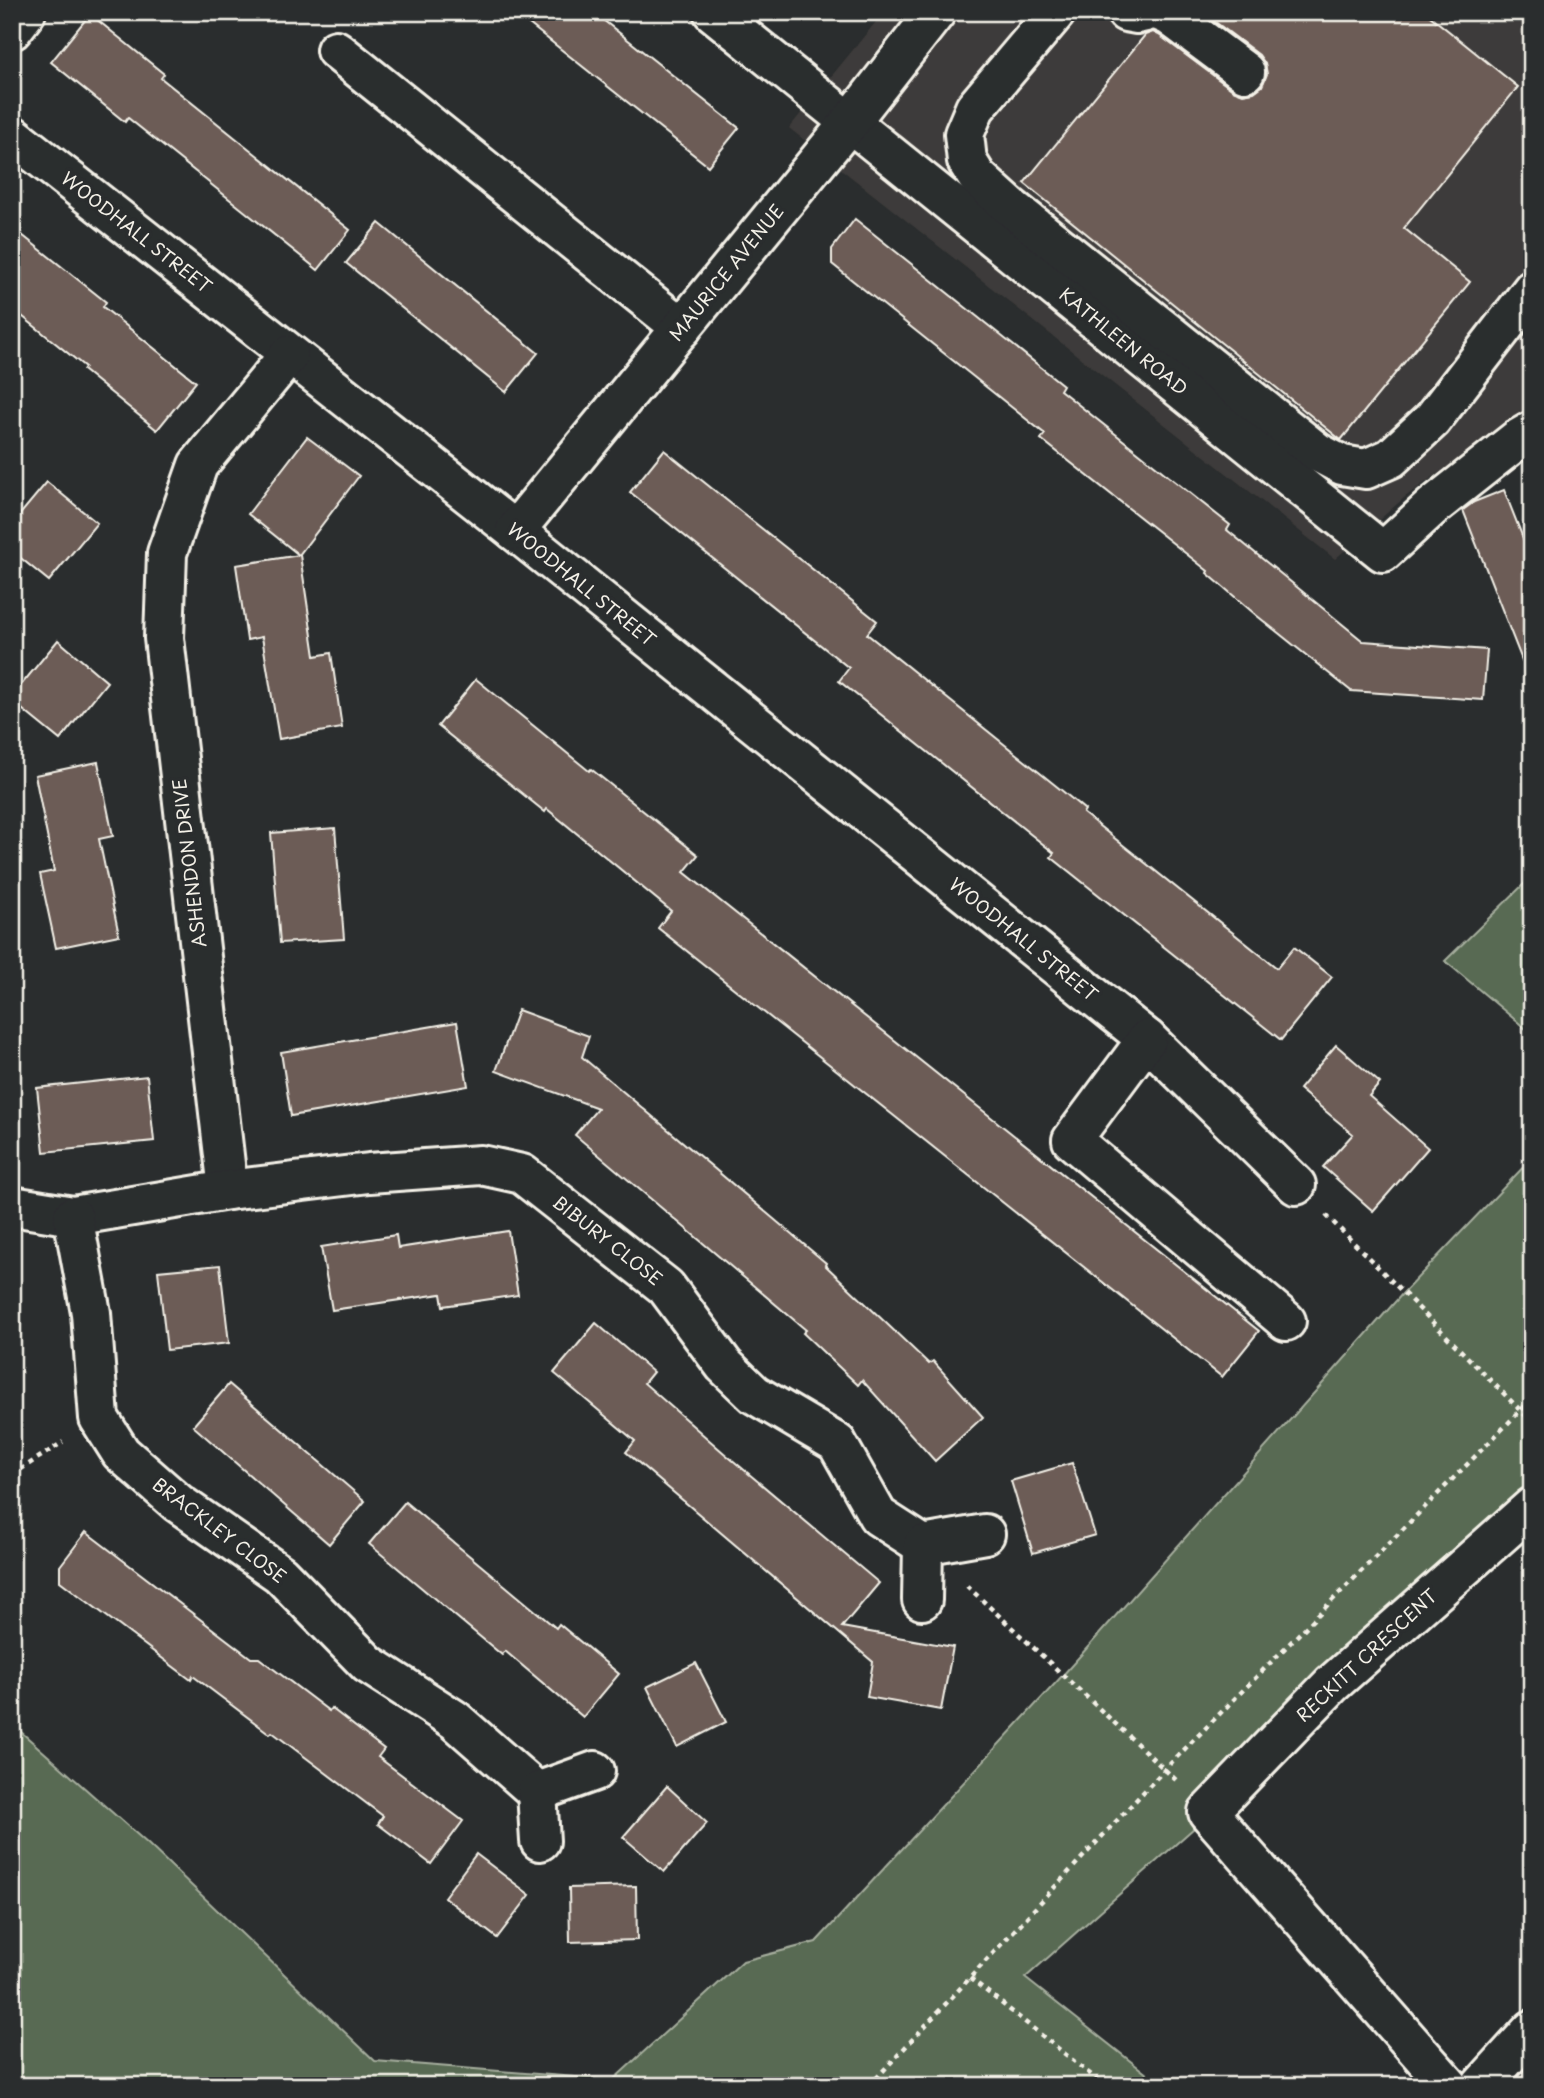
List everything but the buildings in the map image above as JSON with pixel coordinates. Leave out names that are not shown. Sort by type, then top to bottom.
[{"type":"street","points":[[12,30],[26,12]]},
{"type":"street","name":"KATHLEEN ROAD","points":[[713,12],[1383,552],[1432,508],[1518,439],[1532,431]]},
{"type":"street","name":"MAURICE AVENUE","points":[[515,531],[850,122],[936,12]]},
{"type":"street","points":[[1056,12],[975,108],[964,134],[967,161],[977,177],[1009,206],[1317,452],[1342,465],[1366,469],[1391,458],[1432,420],[1532,290]]},
{"type":"street","points":[[1126,12],[1146,12]]},
{"type":"street","points":[[1161,12],[1245,72]]},
{"type":"street","points":[[336,50],[682,328]]},
{"type":"street","name":"WOODHALL STREET","points":[[12,135],[515,531],[1147,1039],[1296,1185]]},
{"type":"street","name":"ASHENDON DRIVE","points":[[228,1190],[164,638],[167,553],[198,465],[289,355]]},
{"type":"street","points":[[1147,1039],[1072,1140],[1286,1321]]},
{"type":"street","name":"BIBURY CLOSE","points":[[228,1190],[369,1173],[481,1165],[522,1174],[666,1287],[724,1365],[754,1394],[837,1443],[878,1516],[923,1545]]},
{"type":"street","points":[[12,1206],[73,1216],[228,1190]]},
{"type":"street","name":"BRACKLEY CLOSE","points":[[73,1216],[91,1313],[99,1418],[121,1453],[178,1503],[280,1574],[368,1664],[455,1720],[537,1792]]},
{"type":"street","name":"RECKITT CRESCENT","points":[[1208,1812],[1332,1684],[1532,1507]]},
{"type":"street","points":[[922,1600],[923,1545],[985,1534]]},
{"type":"street","points":[[540,1841],[537,1792],[595,1771]]},
{"type":"street","points":[[1208,1812],[1449,2086]]},
{"type":"street","points":[[1481,2086],[1532,2030]]},
{"type":"path","points":[[1296,1185],[1532,1422]]},
{"type":"path","points":[[869,2086],[1165,1769],[1532,1399]]},
{"type":"path","points":[[12,1475],[99,1418]]},
{"type":"path","points":[[923,1545],[1208,1812]]},
{"type":"path","points":[[970,1978],[1105,2086]]},
{"type":"shaded area","points":[[884,12],[1532,12],[1532,406],[1405,497],[1335,559],[789,128]]},
{"type":"green space","points":[[1528,880],[1532,880],[1532,1034],[1445,961]]},
{"type":"green space","points":[[1532,1158],[1532,1528],[1025,1978],[1162,2086],[12,2086],[12,1724],[148,1844],[375,2061],[613,2080],[743,1961],[816,1942],[1063,1675],[1403,1293]]}]
